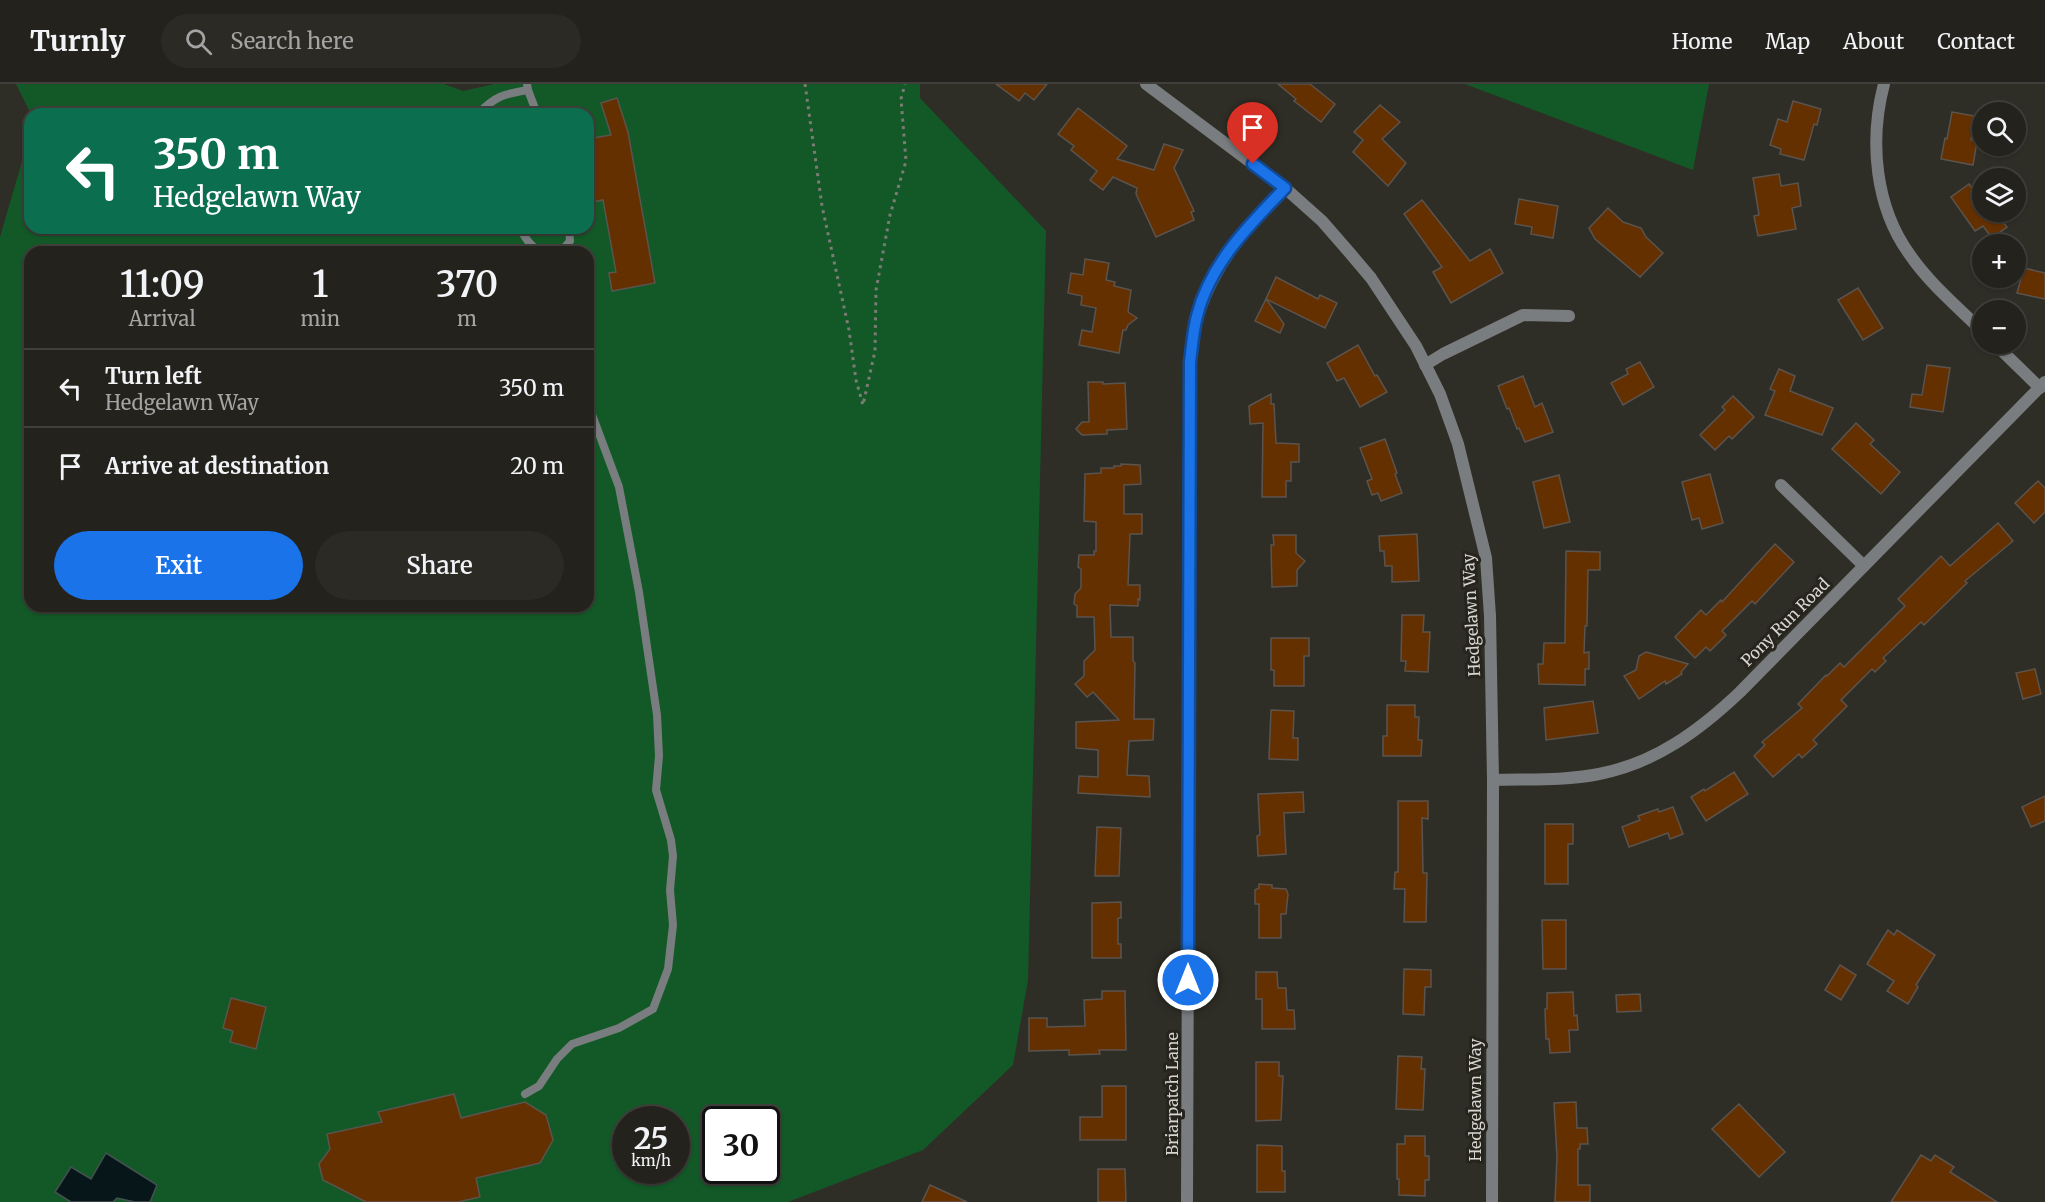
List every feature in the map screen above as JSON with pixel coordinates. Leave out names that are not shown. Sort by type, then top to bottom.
[{"type":"street","name":"Hedgelawn Way","points":[[1146,84],[1285,188],[1322,221],[1371,278],[1416,346],[1440,394],[1458,444],[1486,558],[1490,616],[1493,780],[1492,1202]]},
{"type":"street","points":[[1884,84],[1876,161],[1885,207],[1909,254],[1927,277],[1972,321]]},
{"type":"street","name":"Briarpatch Lane","points":[[1187,1202],[1190,362],[1198,314],[1222,261],[1240,236],[1285,188]]},
{"type":"street","points":[[1425,365],[1523,315],[1569,316]]},
{"type":"street","points":[[2006,354],[2042,385]]},
{"type":"street","name":"Pony Run Road","points":[[1493,780],[1597,775],[1618,770],[1664,751],[1690,735],[1713,718],[2042,385]]},
{"type":"street","points":[[1781,485],[1864,566]]},
{"type":"lane","points":[[484,108],[490,101],[503,94],[527,87],[535,108]]},
{"type":"lane","points":[[523,234],[533,246]]},
{"type":"lane","points":[[525,1094],[539,1086],[557,1059],[572,1044],[619,1028],[653,1009],[668,969],[673,925],[670,891],[673,856],[671,840],[656,790],[659,756],[657,715],[639,592],[619,487],[594,420]]},
{"type":"path","points":[[805,84],[822,206],[849,330],[856,380],[863,405],[875,351],[876,290],[891,214],[906,161],[901,99],[905,84]]},
{"type":"green space","points":[[16,84],[444,84],[463,91],[494,84],[920,84],[920,98],[1046,231],[1028,980],[1013,1065],[923,1150],[788,1202],[0,1202],[0,237],[24,155],[24,234],[594,234],[594,108],[28,108]]},
{"type":"green space","points":[[1465,84],[1709,84],[1693,170]]},
{"type":"shaded area","points":[[106,1153],[157,1185],[150,1202],[135,1202],[117,1198],[113,1202],[71,1202],[55,1192],[71,1167],[91,1179]]},
{"type":"building","points":[[996,84],[1047,84],[1034,100],[1025,93],[1019,101]]},
{"type":"building","points":[[1278,84],[1310,84],[1335,104],[1321,122],[1294,101],[1296,99]]},
{"type":"building","points":[[617,98],[628,132],[655,283],[612,291],[609,273],[616,272],[603,200],[594,202],[594,138],[611,135],[601,103]]},
{"type":"building","points":[[1793,101],[1821,109],[1817,125],[1814,124],[1804,160],[1780,154],[1781,149],[1770,145],[1778,119],[1787,122]]},
{"type":"building","points":[[1380,105],[1400,122],[1382,139],[1406,163],[1388,186],[1353,152],[1363,140],[1354,132]]},
{"type":"building","points":[[1078,108],[1127,146],[1117,159],[1154,170],[1164,144],[1183,150],[1174,168],[1194,211],[1191,212],[1194,220],[1156,237],[1136,194],[1137,188],[1113,177],[1103,190],[1090,180],[1097,171],[1071,150],[1074,146],[1058,134]]},
{"type":"building","points":[[1952,112],[1972,115],[1973,165],[1941,159],[1945,138],[1947,139]]},
{"type":"building","points":[[1779,174],[1781,186],[1798,183],[1801,206],[1792,208],[1796,229],[1758,236],[1754,216],[1759,215],[1753,178]]},
{"type":"building","points":[[1969,184],[1972,188],[1972,222],[2003,222],[2007,227],[1997,234],[1989,234],[1983,226],[1975,231],[1951,197]]},
{"type":"building","points":[[1519,199],[1558,206],[1553,238],[1531,234],[1532,227],[1515,224]]},
{"type":"building","points":[[1422,200],[1470,261],[1490,249],[1503,273],[1451,303],[1433,272],[1442,267],[1404,214]]},
{"type":"building","points":[[1608,208],[1623,222],[1641,228],[1646,237],[1663,253],[1640,277],[1595,239],[1589,228]]},
{"type":"building","points":[[1085,259],[1109,263],[1106,280],[1115,282],[1114,286],[1131,290],[1128,312],[1137,318],[1128,325],[1126,330],[1123,330],[1119,353],[1079,345],[1082,330],[1092,332],[1096,308],[1081,305],[1082,296],[1068,293],[1071,273],[1083,275]]},
{"type":"building","points":[[2026,268],[2045,273],[2045,299],[2017,293],[2018,288],[2026,288]]},
{"type":"building","points":[[1276,277],[1318,299],[1320,295],[1337,303],[1325,328],[1266,299]]},
{"type":"building","points":[[1858,288],[1883,328],[1863,340],[1838,300]]},
{"type":"building","points":[[1266,299],[1284,324],[1280,333],[1255,321]]},
{"type":"building","points":[[1358,345],[1375,376],[1377,375],[1387,392],[1360,407],[1344,378],[1337,381],[1327,363]]},
{"type":"building","points":[[1640,362],[1654,387],[1623,405],[1611,383],[1628,374],[1626,369]]},
{"type":"building","points":[[1927,365],[1950,368],[1943,412],[1910,407],[1912,394],[1922,395]]},
{"type":"building","points":[[1779,369],[1795,376],[1790,391],[1833,408],[1822,435],[1765,415],[1775,391],[1770,389]]},
{"type":"building","points":[[1523,376],[1535,407],[1542,403],[1553,432],[1525,442],[1509,408],[1507,409],[1498,386]]},
{"type":"building","points":[[1088,382],[1125,383],[1127,429],[1107,430],[1107,434],[1082,435],[1076,429],[1082,422],[1089,422]]},
{"type":"building","points":[[1271,394],[1271,404],[1274,404],[1276,443],[1299,444],[1299,462],[1291,462],[1291,481],[1286,481],[1286,497],[1262,497],[1263,423],[1250,424],[1249,406]]},
{"type":"building","points":[[1733,396],[1754,417],[1732,439],[1729,436],[1715,450],[1700,435],[1725,410],[1722,407]]},
{"type":"building","points":[[1856,423],[1874,440],[1870,444],[1900,472],[1881,494],[1832,449]]},
{"type":"building","points":[[1385,439],[1402,493],[1381,501],[1378,493],[1372,495],[1367,481],[1372,479],[1360,448]]},
{"type":"building","points":[[1121,464],[1140,465],[1141,484],[1124,485],[1124,514],[1142,514],[1142,534],[1130,534],[1128,585],[1140,585],[1140,600],[1138,599],[1138,606],[1110,605],[1111,637],[1133,637],[1134,719],[1154,719],[1153,740],[1129,741],[1127,775],[1149,776],[1150,797],[1078,793],[1079,776],[1098,777],[1098,750],[1076,748],[1076,722],[1119,720],[1093,692],[1087,697],[1075,684],[1084,676],[1084,661],[1095,650],[1094,617],[1077,617],[1077,606],[1074,604],[1075,594],[1081,588],[1079,555],[1094,555],[1096,551],[1096,522],[1084,521],[1085,474],[1101,473],[1101,468],[1114,468]]},
{"type":"building","points":[[1710,474],[1723,523],[1702,529],[1699,518],[1692,520],[1682,482]]},
{"type":"building","points":[[1559,475],[1570,522],[1544,528],[1533,482]]},
{"type":"building","points":[[2038,481],[2045,488],[2045,512],[2034,523],[2015,503]]},
{"type":"building","points":[[1998,523],[2013,541],[1965,581],[1967,583],[1924,625],[1921,622],[1883,658],[1886,661],[1875,672],[1872,669],[1841,700],[1847,706],[1813,740],[1817,744],[1802,758],[1799,754],[1773,777],[1754,756],[1765,745],[1762,742],[1802,708],[1798,704],[1826,675],[1840,663],[1844,667],[1905,606],[1898,599],[1941,556],[1950,566]]},
{"type":"building","points":[[1417,534],[1419,581],[1392,582],[1392,566],[1385,566],[1384,551],[1380,551],[1379,536]]},
{"type":"building","points":[[1273,535],[1296,535],[1296,553],[1305,561],[1297,570],[1297,586],[1272,587],[1271,545],[1274,545]]},
{"type":"building","points":[[1775,544],[1794,562],[1755,604],[1752,601],[1722,631],[1726,635],[1710,651],[1706,647],[1695,658],[1675,637],[1701,610],[1706,615],[1721,600],[1722,602]]},
{"type":"building","points":[[1566,551],[1600,552],[1600,570],[1588,570],[1584,653],[1589,652],[1589,669],[1585,669],[1585,685],[1539,684],[1538,664],[1543,664],[1544,643],[1565,643]]},
{"type":"building","points":[[1402,615],[1424,615],[1423,632],[1430,632],[1428,672],[1405,671],[1406,661],[1401,661]]},
{"type":"building","points":[[1271,638],[1309,638],[1309,656],[1304,656],[1304,686],[1274,686],[1274,670],[1271,670]]},
{"type":"building","points":[[1646,652],[1688,664],[1681,672],[1682,674],[1666,684],[1665,681],[1639,699],[1624,676],[1636,670],[1639,656]]},
{"type":"building","points":[[2035,669],[2041,694],[2023,699],[2016,673]]},
{"type":"building","points":[[1593,701],[1598,733],[1546,740],[1544,708]]},
{"type":"building","points":[[1387,705],[1415,705],[1415,717],[1419,717],[1418,740],[1422,740],[1421,756],[1383,756],[1383,736],[1387,736]]},
{"type":"building","points":[[1271,710],[1294,711],[1293,738],[1298,738],[1298,760],[1269,759]]},
{"type":"building","points":[[1734,772],[1748,794],[1706,821],[1691,797],[1704,789],[1705,791]]},
{"type":"building","points":[[1303,792],[1304,812],[1284,813],[1286,854],[1258,856],[1257,836],[1260,835],[1258,794]]},
{"type":"building","points":[[2045,796],[2045,821],[2031,827],[2022,807]]},
{"type":"building","points":[[1398,801],[1428,801],[1428,819],[1422,818],[1423,873],[1427,873],[1426,922],[1404,922],[1405,889],[1394,889],[1395,872],[1398,872]]},
{"type":"building","points":[[1673,807],[1683,834],[1670,839],[1668,833],[1629,847],[1622,827],[1640,820],[1638,816]]},
{"type":"building","points":[[1545,824],[1573,824],[1573,844],[1568,844],[1568,884],[1545,884]]},
{"type":"building","points":[[1097,827],[1121,828],[1119,876],[1095,876]]},
{"type":"building","points":[[1259,884],[1286,889],[1288,894],[1286,914],[1281,914],[1281,938],[1259,938],[1259,904],[1255,904],[1255,890],[1259,888]]},
{"type":"building","points":[[1121,902],[1121,918],[1118,918],[1118,944],[1121,944],[1121,958],[1092,958],[1092,903]]},
{"type":"building","points":[[1542,920],[1566,920],[1566,969],[1543,969]]},
{"type":"building","points":[[1888,930],[1894,935],[1897,930],[1935,955],[1916,985],[1918,987],[1908,1004],[1887,991],[1894,981],[1867,964]]},
{"type":"building","points":[[1840,965],[1856,975],[1841,1000],[1825,990]]},
{"type":"building","points":[[1404,969],[1431,970],[1431,987],[1425,987],[1424,1015],[1403,1014]]},
{"type":"building","points":[[1256,972],[1277,972],[1278,988],[1286,988],[1287,1010],[1294,1010],[1295,1029],[1262,1029],[1262,999],[1256,999]]},
{"type":"building","points":[[1102,991],[1125,991],[1126,1050],[1099,1050],[1100,1054],[1069,1055],[1069,1050],[1029,1051],[1029,1018],[1047,1018],[1047,1027],[1085,1026],[1084,1000],[1102,999]]},
{"type":"building","points":[[1573,992],[1574,1016],[1577,1015],[1578,1030],[1569,1030],[1570,1052],[1550,1053],[1549,1039],[1546,1039],[1547,993]]},
{"type":"building","points":[[1640,994],[1641,1011],[1617,1012],[1616,995]]},
{"type":"building","points":[[231,998],[266,1007],[256,1049],[230,1042],[233,1031],[223,1028]]},
{"type":"building","points":[[1398,1056],[1422,1057],[1421,1069],[1425,1069],[1423,1110],[1396,1109]]},
{"type":"building","points":[[1256,1062],[1279,1062],[1279,1076],[1283,1076],[1281,1120],[1256,1121]]},
{"type":"building","points":[[1102,1086],[1126,1086],[1126,1140],[1080,1140],[1080,1117],[1102,1117]]},
{"type":"building","points":[[454,1094],[461,1118],[525,1102],[546,1115],[553,1140],[540,1163],[476,1178],[480,1197],[458,1202],[366,1202],[323,1180],[319,1164],[330,1149],[327,1134],[382,1122],[378,1112]]},
{"type":"building","points":[[1576,1102],[1577,1128],[1587,1128],[1588,1144],[1580,1144],[1580,1149],[1578,1149],[1578,1185],[1590,1185],[1590,1202],[1555,1202],[1557,1157],[1554,1103]]},
{"type":"building","points":[[1739,1104],[1785,1152],[1759,1177],[1712,1129]]},
{"type":"building","points":[[1405,1136],[1425,1136],[1425,1156],[1429,1156],[1429,1180],[1425,1180],[1425,1196],[1399,1195],[1397,1144],[1405,1144]]},
{"type":"building","points":[[1257,1145],[1282,1146],[1285,1192],[1257,1192]]},
{"type":"building","points":[[1921,1155],[1931,1161],[1935,1155],[1954,1167],[1950,1172],[1997,1202],[1891,1202]]},
{"type":"building","points":[[1098,1169],[1125,1169],[1126,1202],[1098,1202]]},
{"type":"building","points":[[930,1185],[967,1202],[922,1202]]},
{"type":"route","points":[[1188,980],[1190,362],[1198,314],[1222,261],[1240,236],[1285,188],[1253,164]]}]
